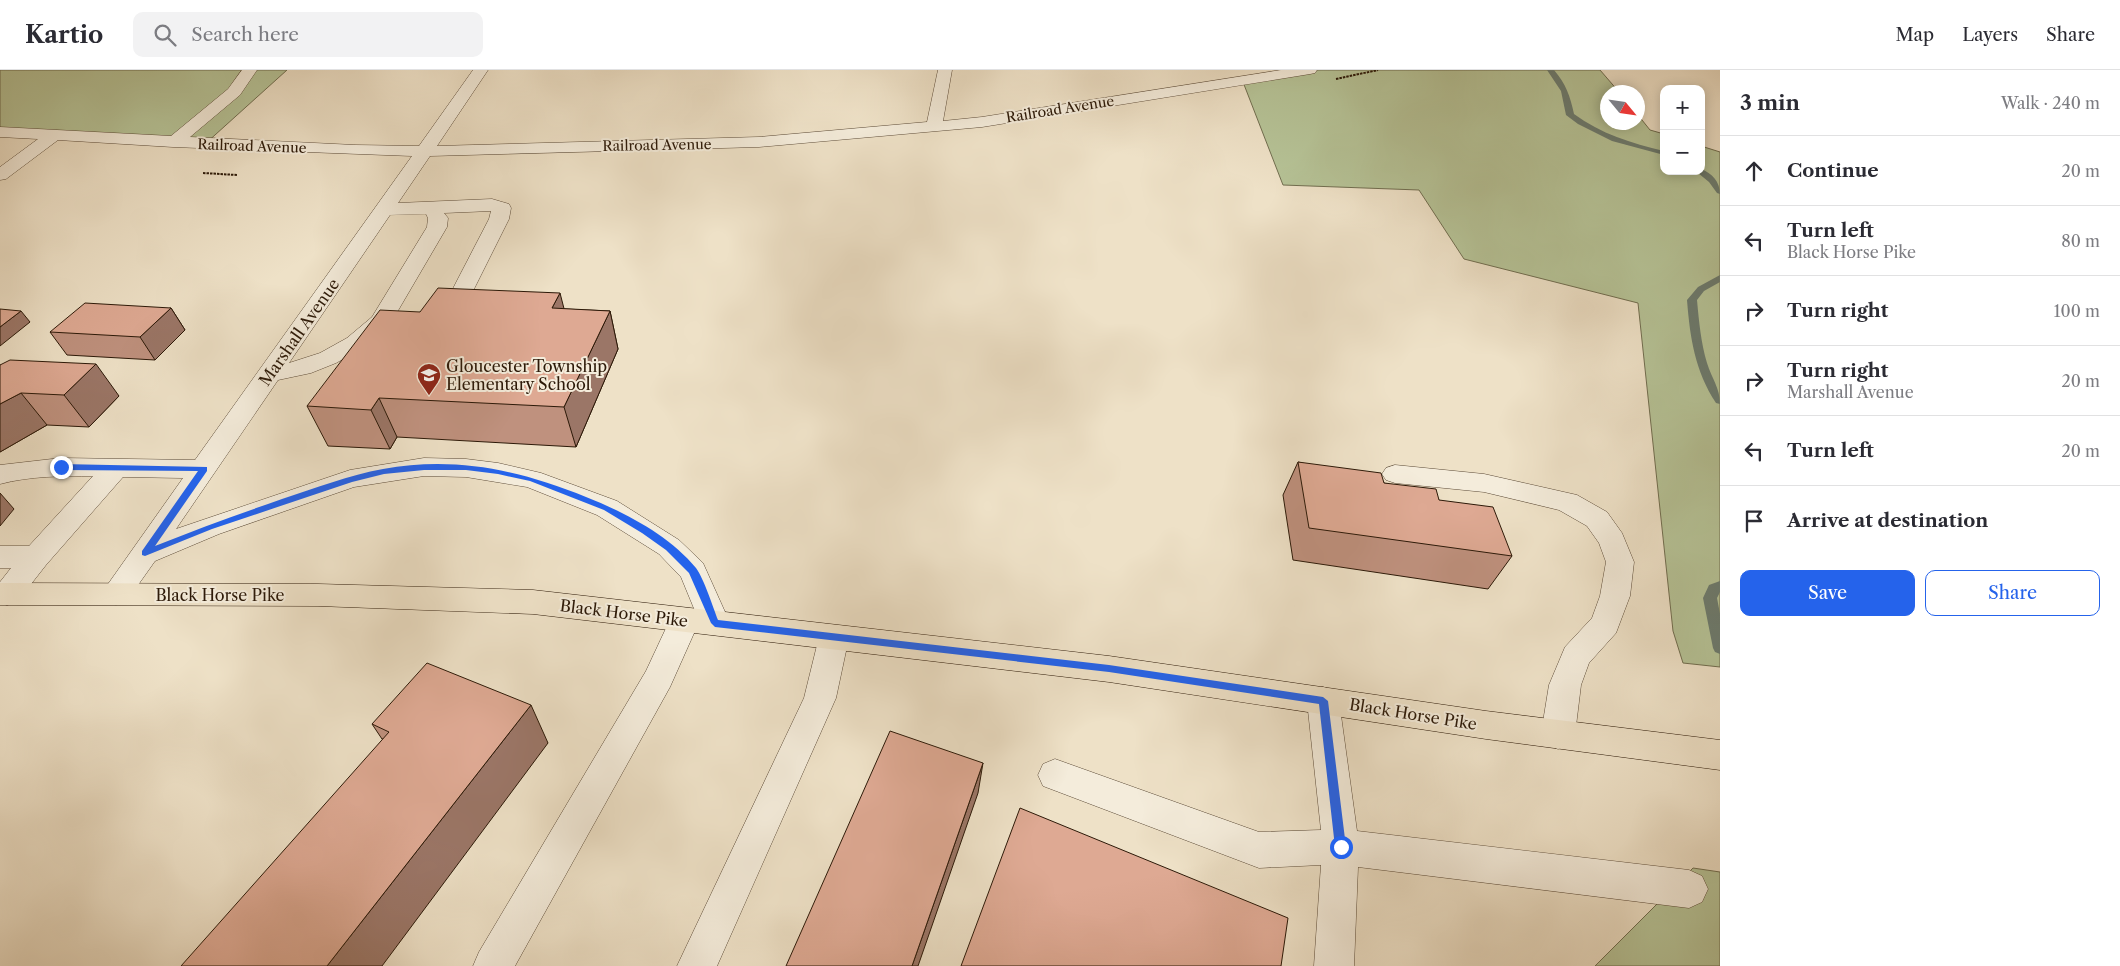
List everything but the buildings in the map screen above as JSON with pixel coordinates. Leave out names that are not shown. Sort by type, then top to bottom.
[{"type":"main road","name":"Black Horse Pike","points":[[4,594],[318,595],[533,602],[1109,668],[1323,701],[1718,755]]},
{"type":"street","points":[[173,142],[234,92],[250,70]]},
{"type":"street","name":"Marshall Avenue","points":[[116,594],[481,70]]},
{"type":"street","points":[[934,126],[945,70]]},
{"type":"street","name":"Railroad Avenue","points":[[0,132],[173,142],[355,150],[426,151],[759,142],[982,122],[1310,70]]},
{"type":"street","points":[[0,175],[54,135]]},
{"type":"street","points":[[385,209],[492,205],[502,208],[499,219],[456,304],[437,317],[422,321]]},
{"type":"street","points":[[270,374],[303,368],[328,358],[355,343],[380,321],[437,227],[438,218],[431,208]]},
{"type":"street","points":[[369,331],[396,326]]},
{"type":"street","points":[[0,475],[7,472],[61,467],[204,469]]},
{"type":"street","points":[[4,594],[117,467]]},
{"type":"street","points":[[145,553],[209,527],[359,477],[424,467],[466,468],[532,479],[607,508],[668,547],[693,571],[700,622],[659,678],[493,966]]},
{"type":"street","points":[[1395,474],[1484,484],[1567,502],[1597,519],[1612,540],[1620,562],[1615,596],[1605,624],[1576,656],[1565,685],[1558,734]]},
{"type":"street","points":[[0,558],[36,557]]},
{"type":"street","points":[[697,966],[820,698],[834,637]]},
{"type":"street","points":[[1323,701],[1341,847],[1334,966]]},
{"type":"street","points":[[1055,775],[1259,850],[1341,847],[1689,889]]},
{"type":"green space","points":[[0,70],[287,70],[205,144],[0,134]]},
{"type":"green space","points":[[1303,70],[1600,70],[1613,85],[1600,85],[1600,130],[1645,130],[1645,124],[1650,130],[1660,133],[1660,175],[1705,175],[1705,147],[1720,152],[1720,667],[1683,663],[1673,631],[1638,303],[1464,259],[1419,190],[1283,185],[1243,82]]},
{"type":"green space","points":[[1693,868],[1720,872],[1720,966],[1595,966]]},
{"type":"waterway","points":[[1550,70],[1565,91],[1570,115],[1580,123],[1615,140],[1660,152]]},
{"type":"waterway","points":[[1705,174],[1720,191]]},
{"type":"waterway","points":[[1720,278],[1701,289],[1692,300],[1696,340],[1702,366],[1720,401]]},
{"type":"waterway","points":[[1720,586],[1714,589],[1710,598],[1720,648]]},
{"type":"place","name":"Gloucester Township Elementary School","points":[[429,396]]},
{"type":"route","points":[[61,467],[204,469],[145,553],[209,527],[350,479],[424,467],[466,468],[498,472],[532,479],[607,508],[644,530],[668,547],[693,571],[715,623],[1109,668],[1323,701],[1341,847]]}]
